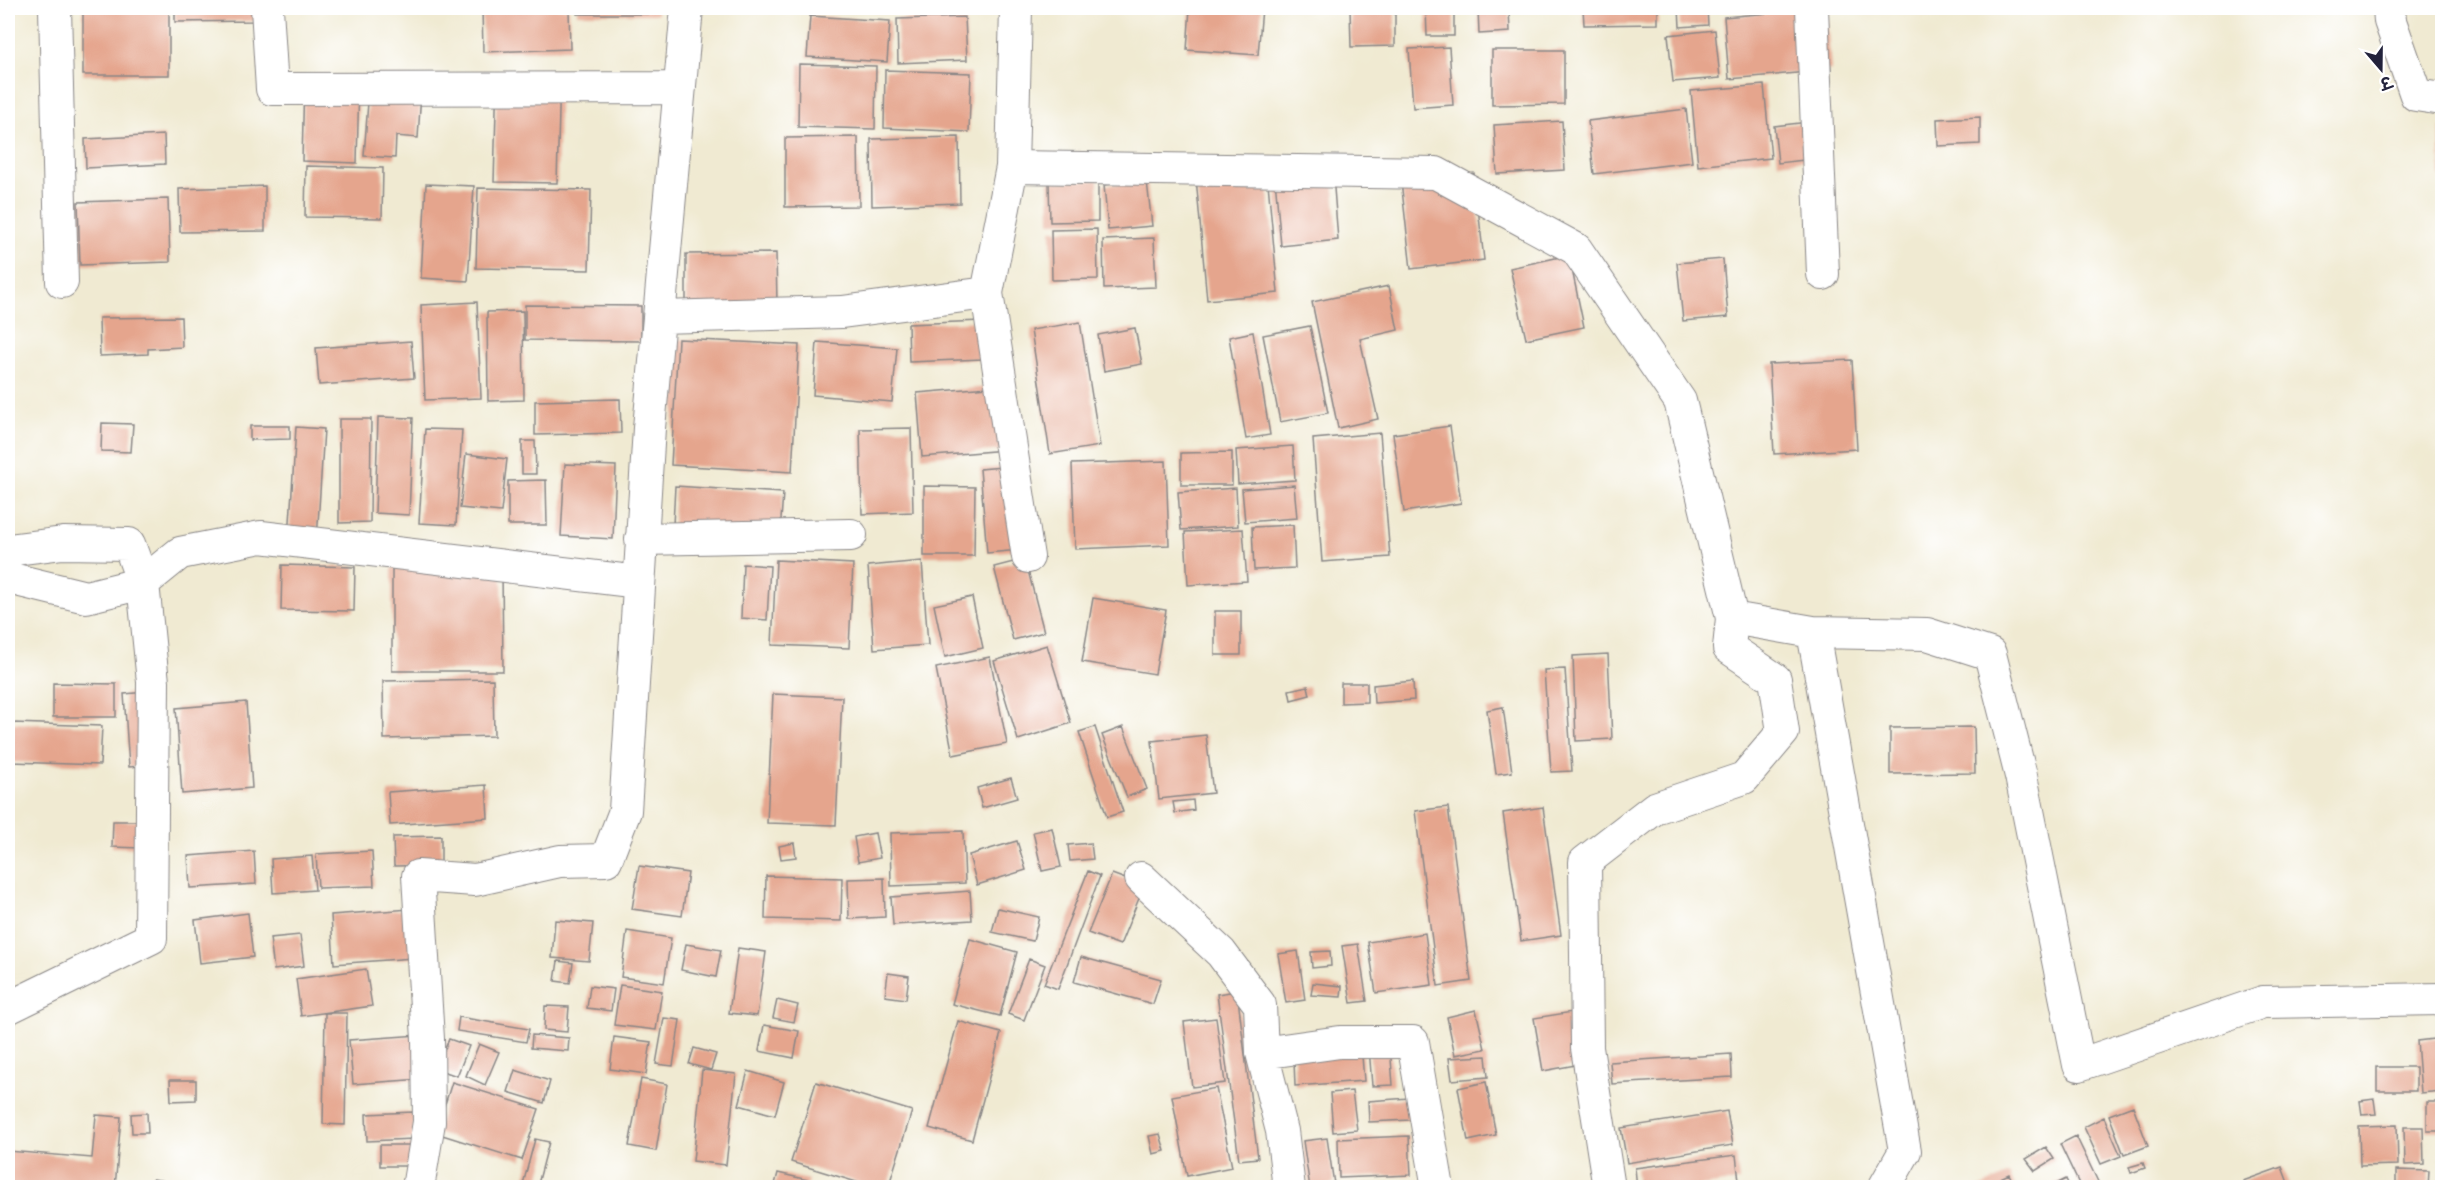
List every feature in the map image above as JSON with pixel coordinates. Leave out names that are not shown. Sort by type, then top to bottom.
[{"type":"street","points":[[55,8],[62,282]]},
{"type":"street","points":[[267,8],[272,89],[680,88]]},
{"type":"street","points":[[418,1188],[429,1122],[428,1039],[418,876],[475,880],[560,861],[606,860],[625,811],[641,539],[687,8]]},
{"type":"street","points":[[1016,8],[1012,167],[987,293],[1028,557]]},
{"type":"street","points":[[1812,8],[1823,274]]},
{"type":"street","points":[[2389,8],[2390,21],[2416,95],[2442,99]]},
{"type":"street","points":[[1012,167],[1436,173],[1576,249],[1680,400],[1732,618],[1729,648],[1775,679],[1783,732],[1744,778],[1655,808],[1585,862],[1587,1048],[1609,1188]]},
{"type":"street","points":[[659,316],[842,312],[987,293]]},
{"type":"street","points":[[641,539],[851,535]]},
{"type":"street","points":[[8,578],[86,597],[143,583],[180,552],[261,537],[639,582]]},
{"type":"street","points":[[8,550],[63,543],[129,544],[143,583],[153,682],[151,938],[8,1008]]},
{"type":"street","points":[[1732,618],[1813,632],[1927,634],[1990,654],[2021,776],[2079,1065],[2263,1002],[2442,999]]},
{"type":"street","points":[[1813,632],[1905,1151],[1884,1188]]},
{"type":"street","points":[[1141,878],[1221,953],[1260,1005],[1262,1053],[1282,1131],[1288,1188]]},
{"type":"street","points":[[1262,1053],[1340,1042],[1413,1042],[1438,1188]]},
{"type":"building","points":[[83,8],[169,8],[169,75],[83,75]]},
{"type":"building","points":[[175,8],[255,8],[255,21],[175,22]]},
{"type":"building","points":[[482,8],[569,8],[570,49],[483,52]]},
{"type":"building","points":[[577,8],[657,8],[657,14],[577,14]]},
{"type":"building","points":[[875,8],[973,8],[973,12],[875,12]]},
{"type":"building","points":[[1190,8],[1262,8],[1258,55],[1187,50]]},
{"type":"building","points":[[1350,8],[1395,8],[1395,46],[1351,47]]},
{"type":"building","points":[[1426,8],[1454,8],[1454,36],[1427,36]]},
{"type":"building","points":[[1478,8],[1509,8],[1510,32],[1479,34]]},
{"type":"building","points":[[1583,8],[1658,8],[1658,24],[1584,25]]},
{"type":"building","points":[[1679,8],[1707,8],[1708,25],[1680,27]]},
{"type":"building","points":[[1826,8],[1831,70],[1729,79],[1724,17]]},
{"type":"building","points":[[810,16],[890,21],[887,62],[807,57]]},
{"type":"building","points":[[965,17],[967,60],[898,63],[897,19]]},
{"type":"building","points":[[1715,30],[1720,78],[1673,82],[1668,35]]},
{"type":"building","points":[[1449,47],[1453,105],[1413,108],[1409,49]]},
{"type":"building","points":[[1492,50],[1564,50],[1564,104],[1492,105]]},
{"type":"building","points":[[799,64],[876,66],[875,129],[798,127]]},
{"type":"building","points":[[885,70],[971,73],[969,132],[884,128]]},
{"type":"building","points":[[497,73],[560,74],[557,183],[494,182]]},
{"type":"building","points":[[370,75],[422,78],[418,138],[396,136],[395,158],[364,156]]},
{"type":"building","points":[[304,79],[359,80],[357,163],[302,161]]},
{"type":"building","points":[[1764,85],[1771,158],[1698,166],[1691,91]]},
{"type":"building","points":[[1686,109],[1692,162],[1594,174],[1588,121]]},
{"type":"building","points":[[1980,117],[1980,144],[1938,146],[1937,119]]},
{"type":"building","points":[[1562,121],[1565,170],[1497,174],[1494,125]]},
{"type":"building","points":[[1817,121],[1822,158],[1778,163],[1774,126]]},
{"type":"building","points":[[2440,127],[2442,127],[2442,179],[2440,179]]},
{"type":"building","points":[[164,135],[165,164],[86,168],[85,139]]},
{"type":"building","points":[[858,137],[859,206],[785,207],[785,138]]},
{"type":"building","points":[[959,137],[960,203],[872,206],[871,139]]},
{"type":"building","points":[[1332,162],[1338,240],[1281,246],[1274,167]]},
{"type":"building","points":[[306,166],[383,168],[382,218],[305,217]]},
{"type":"building","points":[[1267,172],[1278,293],[1207,300],[1196,178]]},
{"type":"building","points":[[1474,173],[1484,260],[1411,269],[1401,181]]},
{"type":"building","points":[[1098,180],[1098,221],[1050,222],[1049,182]]},
{"type":"building","points":[[1147,181],[1152,226],[1108,230],[1104,185]]},
{"type":"building","points":[[426,184],[474,186],[468,281],[421,278]]},
{"type":"building","points":[[265,186],[265,231],[180,232],[179,189]]},
{"type":"building","points":[[478,188],[591,190],[589,270],[476,268]]},
{"type":"building","points":[[168,199],[170,262],[80,265],[78,202]]},
{"type":"building","points":[[1097,229],[1098,279],[1052,280],[1051,230]]},
{"type":"building","points":[[1154,238],[1156,287],[1104,289],[1103,240]]},
{"type":"building","points":[[776,253],[777,305],[686,307],[686,254]]},
{"type":"building","points":[[1569,255],[1584,327],[1526,339],[1510,268]]},
{"type":"building","points":[[1723,259],[1728,317],[1683,321],[1677,263]]},
{"type":"building","points":[[1389,286],[1398,330],[1360,339],[1378,419],[1338,428],[1312,302]]},
{"type":"building","points":[[477,302],[481,398],[425,400],[421,305]]},
{"type":"building","points":[[525,305],[641,306],[641,341],[525,340]]},
{"type":"building","points":[[523,311],[524,400],[488,401],[487,312]]},
{"type":"building","points":[[181,317],[182,347],[148,349],[148,354],[100,356],[99,318]]},
{"type":"building","points":[[1006,320],[1008,358],[909,362],[908,324]]},
{"type":"building","points":[[1080,322],[1100,446],[1050,454],[1031,330]]},
{"type":"building","points":[[1310,326],[1328,413],[1280,422],[1263,335]]},
{"type":"building","points":[[1135,328],[1142,364],[1104,371],[1098,335]]},
{"type":"building","points":[[1253,332],[1270,435],[1246,439],[1229,337]]},
{"type":"building","points":[[678,339],[799,345],[792,472],[671,465]]},
{"type":"building","points":[[411,341],[414,378],[319,385],[316,348]]},
{"type":"building","points":[[817,342],[897,348],[892,402],[813,395]]},
{"type":"building","points":[[1852,360],[1857,449],[1774,454],[1769,364]]},
{"type":"building","points":[[1000,386],[1005,450],[922,457],[917,393]]},
{"type":"building","points":[[620,399],[621,433],[535,435],[535,401]]},
{"type":"building","points":[[378,417],[413,418],[409,515],[375,513]]},
{"type":"building","points":[[339,419],[371,419],[370,522],[339,523]]},
{"type":"building","points":[[102,423],[133,424],[131,452],[101,451]]},
{"type":"building","points":[[250,426],[290,426],[290,439],[250,440]]},
{"type":"building","points":[[1450,426],[1461,503],[1404,512],[1393,434]]},
{"type":"building","points":[[296,427],[324,429],[317,540],[289,538]]},
{"type":"building","points":[[911,428],[913,512],[862,514],[860,429]]},
{"type":"building","points":[[425,429],[462,430],[456,525],[419,523]]},
{"type":"building","points":[[1380,433],[1390,557],[1322,562],[1313,439]]},
{"type":"building","points":[[522,441],[535,441],[536,474],[522,474]]},
{"type":"building","points":[[1293,446],[1295,480],[1238,484],[1236,450]]},
{"type":"building","points":[[1232,452],[1232,485],[1181,485],[1181,453]]},
{"type":"building","points":[[466,454],[507,459],[501,512],[460,508]]},
{"type":"building","points":[[1166,461],[1169,545],[1075,549],[1072,464]]},
{"type":"building","points":[[565,464],[616,466],[613,539],[561,536]]},
{"type":"building","points":[[1014,466],[1020,550],[987,553],[980,469]]},
{"type":"building","points":[[546,480],[547,525],[508,525],[508,481]]},
{"type":"building","points":[[1294,485],[1297,518],[1245,522],[1242,489]]},
{"type":"building","points":[[675,486],[783,493],[780,533],[673,525]]},
{"type":"building","points":[[924,486],[975,487],[974,556],[924,556]]},
{"type":"building","points":[[1236,488],[1238,526],[1181,530],[1178,492]]},
{"type":"building","points":[[1293,525],[1295,568],[1254,570],[1252,527]]},
{"type":"building","points":[[1243,529],[1247,581],[1188,585],[1185,532]]},
{"type":"building","points":[[1025,559],[1044,632],[1013,640],[994,567]]},
{"type":"building","points":[[776,560],[853,564],[849,648],[772,645]]},
{"type":"building","points":[[922,561],[928,645],[874,649],[868,566]]},
{"type":"building","points":[[743,564],[770,566],[767,620],[741,618]]},
{"type":"building","points":[[282,565],[355,567],[354,611],[281,610]]},
{"type":"building","points":[[502,567],[503,671],[392,671],[392,568]]},
{"type":"building","points":[[972,597],[983,648],[945,657],[934,605]]},
{"type":"building","points":[[1093,598],[1166,610],[1155,674],[1082,662]]},
{"type":"building","points":[[1215,611],[1241,611],[1241,655],[1215,655]]},
{"type":"building","points":[[1047,645],[1071,723],[1018,740],[994,661]]},
{"type":"building","points":[[1608,654],[1612,739],[1576,741],[1573,656]]},
{"type":"building","points":[[990,657],[1007,744],[953,755],[936,668]]},
{"type":"building","points":[[1565,669],[1572,771],[1551,772],[1544,670]]},
{"type":"building","points":[[493,679],[494,736],[384,739],[383,681]]},
{"type":"building","points":[[1413,681],[1414,700],[1374,703],[1373,685]]},
{"type":"building","points":[[53,683],[116,684],[116,717],[53,717]]},
{"type":"building","points":[[1341,683],[1367,683],[1367,702],[1341,703]]},
{"type":"building","points":[[1308,686],[1310,695],[1291,700],[1289,690]]},
{"type":"building","points":[[147,692],[153,765],[129,767],[124,694]]},
{"type":"building","points":[[773,694],[842,697],[836,825],[767,823]]},
{"type":"building","points":[[246,702],[252,788],[182,794],[176,708]]},
{"type":"building","points":[[1503,707],[1512,772],[1496,774],[1487,710]]},
{"type":"building","points":[[13,723],[102,726],[100,765],[12,762]]},
{"type":"building","points":[[1095,727],[1123,812],[1107,817],[1079,732]]},
{"type":"building","points":[[1123,727],[1147,789],[1127,797],[1102,735]]},
{"type":"building","points":[[1974,727],[1975,773],[1890,774],[1890,728]]},
{"type":"building","points":[[1206,735],[1213,793],[1159,799],[1152,741]]},
{"type":"building","points":[[1011,778],[1017,798],[982,808],[977,788]]},
{"type":"building","points":[[486,785],[488,818],[390,825],[388,792]]},
{"type":"building","points":[[1193,800],[1194,810],[1175,813],[1173,802]]},
{"type":"building","points":[[1448,807],[1471,981],[1438,986],[1415,811]]},
{"type":"building","points":[[1543,807],[1561,935],[1521,941],[1503,813]]},
{"type":"building","points":[[113,821],[142,821],[141,848],[112,847]]},
{"type":"building","points":[[1052,828],[1061,867],[1042,871],[1033,832]]},
{"type":"building","points":[[963,831],[965,883],[891,886],[890,833]]},
{"type":"building","points":[[875,833],[880,858],[858,862],[854,837]]},
{"type":"building","points":[[441,836],[441,865],[394,866],[393,837]]},
{"type":"building","points":[[1017,841],[1026,870],[977,885],[969,855]]},
{"type":"building","points":[[794,843],[796,857],[781,859],[779,846]]},
{"type":"building","points":[[1091,843],[1093,859],[1070,861],[1068,845]]},
{"type":"building","points":[[254,851],[256,884],[190,888],[188,856]]},
{"type":"building","points":[[372,851],[374,886],[318,888],[316,854]]},
{"type":"building","points":[[312,856],[315,890],[273,893],[271,859]]},
{"type":"building","points":[[639,866],[688,873],[682,916],[632,909]]},
{"type":"building","points":[[1088,871],[1100,876],[1058,989],[1044,984]]},
{"type":"building","points":[[1112,874],[1144,886],[1120,945],[1088,933]]},
{"type":"building","points":[[766,876],[842,878],[841,921],[765,919]]},
{"type":"building","points":[[884,878],[885,917],[849,919],[848,879]]},
{"type":"building","points":[[970,891],[972,920],[893,925],[891,897]]},
{"type":"building","points":[[998,908],[1039,917],[1033,941],[992,932]]},
{"type":"building","points":[[410,909],[413,958],[334,964],[331,915]]},
{"type":"building","points":[[248,913],[253,957],[200,963],[195,920]]},
{"type":"building","points":[[555,920],[593,923],[589,961],[552,958]]},
{"type":"building","points":[[627,931],[671,938],[664,983],[621,977]]},
{"type":"building","points":[[1425,933],[1432,985],[1376,993],[1368,942]]},
{"type":"building","points":[[300,935],[304,966],[274,970],[270,938]]},
{"type":"building","points":[[970,939],[1017,952],[1000,1016],[952,1004]]},
{"type":"building","points":[[686,944],[721,950],[716,977],[681,970]]},
{"type":"building","points":[[1358,944],[1367,1001],[1351,1003],[1342,946]]},
{"type":"building","points":[[738,948],[766,952],[757,1016],[729,1013]]},
{"type":"building","points":[[1298,951],[1305,1000],[1286,1003],[1278,954]]},
{"type":"building","points":[[1330,951],[1331,966],[1312,968],[1311,952]]},
{"type":"building","points":[[1081,957],[1161,979],[1153,1004],[1074,982]]},
{"type":"building","points":[[1029,959],[1045,965],[1024,1020],[1008,1014]]},
{"type":"building","points":[[558,961],[573,963],[570,983],[555,981]]},
{"type":"building","points":[[366,969],[372,1006],[301,1016],[296,979]]},
{"type":"building","points":[[888,973],[909,976],[906,999],[885,996]]},
{"type":"building","points":[[1313,983],[1342,986],[1341,997],[1311,995]]},
{"type":"building","points":[[620,985],[662,991],[656,1030],[614,1025]]},
{"type":"building","points":[[590,986],[614,989],[611,1011],[587,1008]]},
{"type":"building","points":[[1237,991],[1258,1158],[1239,1160],[1217,994]]},
{"type":"building","points":[[777,1000],[798,1005],[794,1022],[773,1018]]},
{"type":"building","points":[[545,1006],[569,1007],[567,1032],[544,1030]]},
{"type":"building","points":[[1476,1010],[1485,1049],[1455,1055],[1447,1017]]},
{"type":"building","points":[[1572,1012],[1581,1064],[1543,1071],[1534,1018]]},
{"type":"building","points":[[325,1013],[347,1013],[345,1125],[323,1124]]},
{"type":"building","points":[[459,1017],[529,1029],[526,1042],[457,1031]]},
{"type":"building","points":[[664,1018],[680,1020],[673,1066],[656,1064]]},
{"type":"building","points":[[1216,1018],[1225,1083],[1192,1087],[1184,1022]]},
{"type":"building","points":[[958,1021],[1001,1033],[972,1140],[929,1128]]},
{"type":"building","points":[[764,1025],[799,1031],[794,1058],[759,1051]]},
{"type":"building","points":[[1360,1031],[1364,1081],[1295,1086],[1293,1036]]},
{"type":"building","points":[[1389,1033],[1393,1085],[1372,1086],[1368,1035]]},
{"type":"building","points":[[419,1035],[422,1079],[353,1084],[349,1040]]},
{"type":"building","points":[[532,1035],[569,1038],[568,1051],[531,1048]]},
{"type":"building","points":[[614,1037],[651,1042],[646,1074],[610,1069]]},
{"type":"building","points":[[2442,1038],[2442,1091],[2421,1093],[2417,1041]]},
{"type":"building","points":[[449,1039],[469,1046],[457,1076],[437,1069]]},
{"type":"building","points":[[479,1044],[499,1052],[485,1085],[466,1076]]},
{"type":"building","points":[[694,1048],[716,1054],[711,1070],[689,1064]]},
{"type":"building","points":[[1731,1054],[1732,1077],[1612,1084],[1610,1062]]},
{"type":"building","points":[[1486,1056],[1488,1077],[1452,1080],[1449,1058]]},
{"type":"building","points":[[2377,1067],[2416,1067],[2416,1091],[2377,1091]]},
{"type":"building","points":[[515,1070],[550,1081],[544,1103],[508,1092]]},
{"type":"building","points":[[702,1070],[736,1074],[726,1165],[693,1161]]},
{"type":"building","points":[[748,1071],[784,1082],[775,1115],[739,1105]]},
{"type":"building","points":[[641,1079],[667,1084],[656,1151],[629,1146]]},
{"type":"building","points":[[170,1080],[196,1080],[196,1100],[171,1101]]},
{"type":"building","points":[[452,1082],[539,1109],[522,1160],[436,1133]]},
{"type":"building","points":[[816,1082],[912,1111],[888,1188],[876,1188],[791,1162]]},
{"type":"building","points":[[1486,1082],[1496,1135],[1468,1141],[1458,1088]]},
{"type":"building","points":[[1216,1088],[1232,1167],[1187,1176],[1172,1096]]},
{"type":"building","points":[[1352,1091],[1357,1130],[1333,1132],[1330,1093]]},
{"type":"building","points":[[1409,1098],[1410,1120],[1369,1122],[1368,1101]]},
{"type":"building","points":[[2374,1099],[2376,1114],[2362,1115],[2360,1101]]},
{"type":"building","points":[[2427,1102],[2442,1102],[2442,1131],[2427,1131]]},
{"type":"building","points":[[2133,1106],[2148,1146],[2124,1155],[2109,1115]]},
{"type":"building","points":[[1727,1111],[1733,1145],[1627,1163],[1621,1128]]},
{"type":"building","points":[[414,1112],[414,1139],[367,1141],[366,1114]]},
{"type":"building","points":[[147,1113],[148,1133],[132,1133],[131,1114]]},
{"type":"building","points":[[96,1115],[121,1117],[115,1188],[8,1188],[8,1151],[92,1158]]},
{"type":"building","points":[[2104,1117],[2121,1156],[2101,1164],[2084,1127]]},
{"type":"building","points":[[2397,1125],[2398,1165],[2360,1166],[2359,1126]]},
{"type":"building","points":[[2404,1127],[2423,1127],[2424,1164],[2405,1165]]},
{"type":"building","points":[[1160,1134],[1165,1151],[1153,1154],[1149,1136]]},
{"type":"building","points":[[1409,1136],[1411,1175],[1339,1178],[1338,1139]]},
{"type":"building","points":[[2076,1136],[2101,1188],[2081,1188],[2060,1144]]},
{"type":"building","points":[[1327,1138],[1334,1184],[1310,1188],[1303,1141]]},
{"type":"building","points":[[535,1139],[549,1142],[537,1188],[522,1188]]},
{"type":"building","points":[[380,1145],[418,1145],[418,1166],[380,1166]]},
{"type":"building","points":[[2046,1147],[2054,1159],[2035,1171],[2026,1159]]},
{"type":"building","points":[[1736,1155],[1739,1181],[1688,1188],[1637,1188],[1635,1168]]},
{"type":"building","points":[[2143,1163],[2145,1168],[2131,1173],[2129,1167]]},
{"type":"building","points":[[2282,1167],[2290,1188],[2245,1188],[2243,1181]]},
{"type":"building","points":[[2396,1170],[2429,1171],[2428,1188],[2396,1188]]},
{"type":"building","points":[[778,1173],[808,1180],[806,1188],[774,1188]]},
{"type":"building","points":[[2009,1174],[2016,1188],[1979,1188]]},
{"type":"building","points":[[153,1179],[190,1185],[190,1188],[152,1188]]},
{"type":"building","points":[[2066,1179],[2070,1188],[2048,1188]]},
{"type":"building","points":[[1415,1183],[1415,1188],[1387,1188],[1387,1186]]}]
